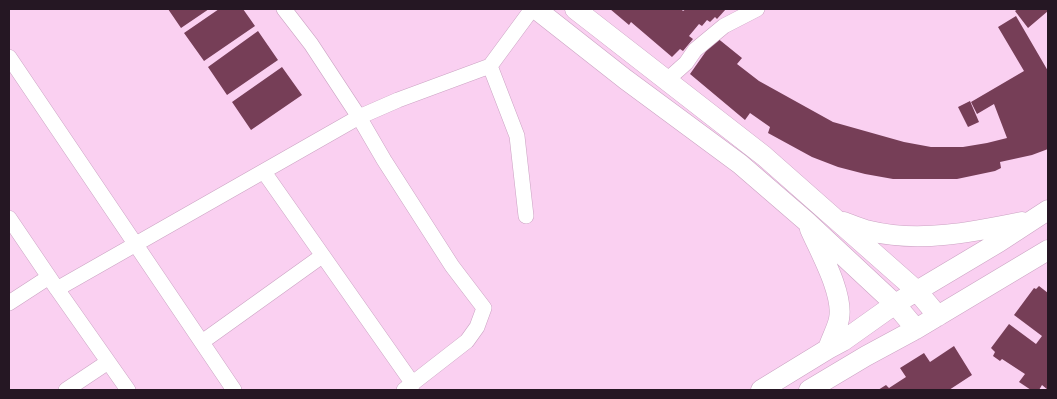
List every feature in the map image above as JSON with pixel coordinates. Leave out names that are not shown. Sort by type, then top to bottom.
[{"type":"main road","points":[[534,9],[740,164],[806,221],[895,304],[916,329]]},
{"type":"main road","points":[[575,9],[764,156],[917,291],[938,316]]},
{"type":"main road","points":[[835,219],[869,231],[910,236],[974,232],[1040,215]]},
{"type":"main road","points":[[760,390],[843,341],[895,304],[999,242],[1040,215]]},
{"type":"main road","points":[[806,221],[833,280],[839,305],[839,318],[828,349]]},
{"type":"main road","points":[[809,390],[1045,256]]},
{"type":"street","points":[[264,172],[408,387],[467,341],[477,328],[484,308],[452,266],[384,160],[359,117],[311,44],[284,9]]},
{"type":"street","points":[[9,304],[135,244],[359,117],[398,100],[490,66],[534,9]]},
{"type":"street","points":[[668,80],[686,63],[695,50],[724,26],[758,9]]},
{"type":"street","points":[[9,57],[234,390]]},
{"type":"street","points":[[490,66],[517,136],[526,216]]},
{"type":"street","points":[[9,218],[128,390]]},
{"type":"street","points":[[202,342],[322,256]]},
{"type":"street","points":[[66,390],[108,362]]},
{"type":"building","points":[[168,9],[209,9],[181,28]]},
{"type":"building","points":[[219,9],[243,9],[255,26],[204,61],[184,33]]},
{"type":"building","points":[[610,9],[681,9],[683,11],[686,9],[726,9],[717,19],[715,17],[710,22],[707,20],[702,26],[699,24],[689,36],[693,39],[683,51],[680,49],[672,57],[631,22],[629,25]]},
{"type":"building","points":[[1018,9],[1048,9],[1048,11],[1028,28],[1015,11]]},
{"type":"building","points":[[1016,16],[1048,71],[1048,149],[1032,155],[1000,162],[1001,168],[995,171],[957,179],[893,179],[838,167],[812,157],[768,133],[770,127],[750,113],[745,120],[690,74],[716,37],[742,58],[737,64],[759,81],[833,122],[904,142],[931,147],[963,147],[987,143],[1007,138],[994,104],[977,114],[971,102],[1024,71],[998,27]]},
{"type":"building","points":[[258,31],[278,60],[227,95],[208,67]]},
{"type":"building","points":[[282,67],[302,95],[251,130],[232,102]]},
{"type":"building","points":[[970,101],[979,122],[968,127],[958,107]]},
{"type":"building","points":[[1039,286],[1048,293],[1048,390],[1042,385],[1039,390],[1031,390],[1019,382],[1025,374],[1002,359],[1000,361],[993,356],[995,352],[991,348],[1009,324],[1036,344],[1042,336],[1014,315],[1034,288],[1036,289]]},
{"type":"building","points":[[954,346],[972,375],[949,390],[878,390],[886,385],[889,388],[906,377],[900,368],[924,353],[930,362]]}]
